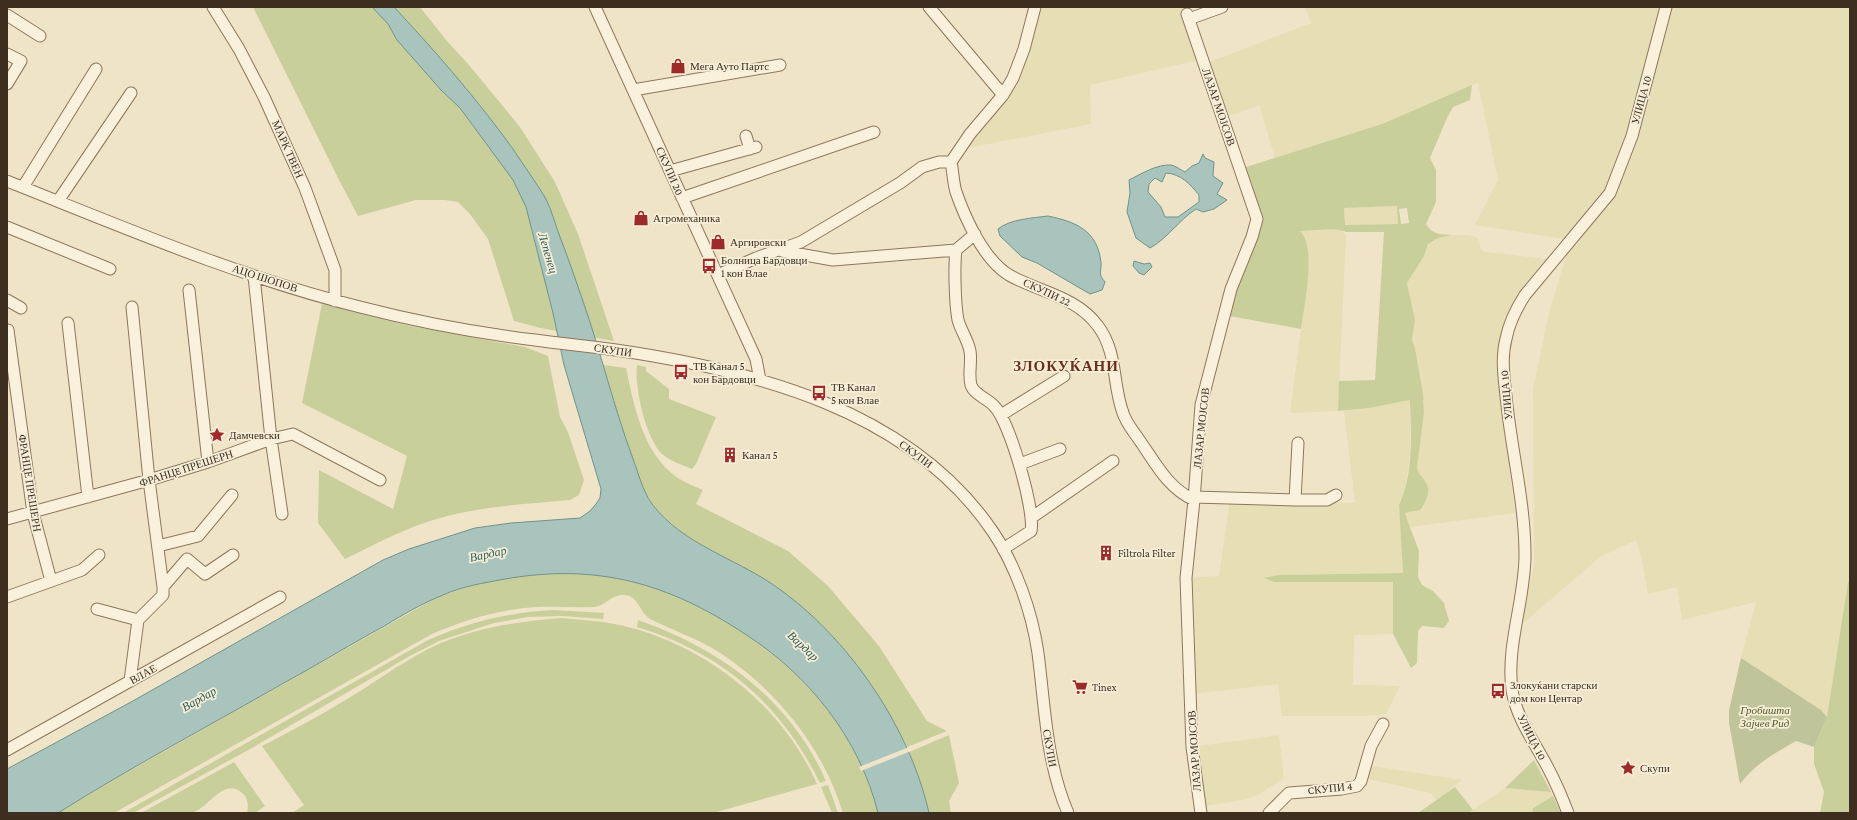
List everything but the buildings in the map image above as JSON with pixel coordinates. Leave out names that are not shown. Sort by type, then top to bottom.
[{"type":"street","name":"МАРК ТВЕН","points":[[214,7],[239,49],[264,98],[306,188],[335,270],[335,301]]},
{"type":"street","name":"СКУПИ 20","points":[[595,7],[756,359],[760,380]]},
{"type":"street","points":[[929,7],[1003,95]]},
{"type":"street","points":[[718,275],[756,258],[801,242],[832,225],[900,183],[922,167],[939,162],[951,162],[970,134],[1003,95],[1013,78],[1024,49],[1035,7]]},
{"type":"street","name":"ЛАЗАР МОЈСОВ","points":[[1201,813],[1192,747],[1186,578],[1201,405],[1206,380],[1231,289],[1251,241],[1257,219],[1188,16],[1222,7]]},
{"type":"street","name":"УЛИЦА 10","points":[[1568,813],[1548,768],[1523,722],[1512,690],[1512,660],[1524,577],[1525,554],[1523,520],[1508,416],[1504,372],[1505,340],[1509,325],[1525,295],[1610,192],[1632,136],[1666,7]]},
{"type":"street","points":[[7,15],[40,36]]},
{"type":"street","points":[[7,54],[21,61],[7,84]]},
{"type":"street","points":[[633,90],[780,65]]},
{"type":"street","points":[[23,187],[96,69]]},
{"type":"street","points":[[58,202],[131,93]]},
{"type":"street","points":[[682,198],[874,132]]},
{"type":"street","points":[[670,171],[753,148],[746,136]]},
{"type":"street","name":"СКУПИ 22","points":[[951,162],[956,191],[975,234],[989,254],[1002,270],[1010,276],[1057,295],[1078,307],[1096,324],[1103,334],[1111,352],[1123,413],[1163,477],[1182,495],[1194,499]]},
{"type":"street","name":"АЦО ШОПОВ","points":[[7,181],[58,202],[254,276],[335,301],[434,324],[534,340]]},
{"type":"street","points":[[7,227],[110,269]]},
{"type":"street","points":[[781,250],[833,260],[956,250],[975,234]]},
{"type":"street","points":[[956,250],[955,267],[958,320],[971,352],[970,384],[974,390],[995,406],[1001,415],[1020,464],[1031,518],[1032,526],[1028,534],[1003,549]]},
{"type":"street","points":[[254,276],[271,439],[282,514]]},
{"type":"street","points":[[189,290],[208,462]]},
{"type":"street","points":[[7,300],[20,308]]},
{"type":"street","points":[[130,681],[138,620],[163,595],[132,307]]},
{"type":"street","points":[[68,323],[88,497]]},
{"type":"street","name":"ФРАНЦЕ ПРЕШЕРН","points":[[8,330],[33,513],[51,581]]},
{"type":"street","name":"СКУПИ","points":[[534,340],[614,350],[694,364],[760,380],[803,394],[890,435],[910,448],[970,501],[994,533],[1003,549],[1022,595],[1037,650],[1051,755],[1056,778],[1068,813]]},
{"type":"street","points":[[1001,415],[1064,376]]},
{"type":"street","name":"ФРАНЦE ПРЕШЕРН","points":[[7,519],[150,480],[208,462],[271,439],[293,434],[380,480]]},
{"type":"street","points":[[1295,500],[1298,443]]},
{"type":"street","points":[[1020,464],[1060,449]]},
{"type":"street","points":[[1031,518],[1113,461]]},
{"type":"street","points":[[158,546],[198,536],[232,495]]},
{"type":"street","points":[[1194,499],[1327,500],[1336,495]]},
{"type":"street","points":[[7,597],[82,570],[98,555]]},
{"type":"street","points":[[163,587],[187,559],[205,574],[233,555]]},
{"type":"street","name":"ВЛАЕ","points":[[7,750],[280,597]]},
{"type":"street","points":[[97,610],[138,620]]},
{"type":"street","name":"CКУПИ 4","points":[[1269,813],[1290,793],[1342,789],[1357,786],[1371,746],[1383,724]]},
{"type":"shaded area","points":[[1042,7],[1194,7],[1183,11],[1199,60],[1090,85],[1091,124],[962,149],[1027,53]]},
{"type":"shaded area","points":[[1305,7],[1850,7],[1850,582],[1848,582],[1827,717],[1821,710],[1741,658],[1756,602],[1682,620],[1677,587],[1648,594],[1642,560],[1636,540],[1600,557],[1520,626],[1534,565],[1533,389],[1549,313],[1571,240],[1475,225],[1498,180],[1478,83],[1382,124],[1275,158],[1259,105],[1222,119],[1204,64],[1311,23]]},
{"type":"shaded area","points":[[1398,206],[1398,224],[1345,225],[1344,208]]},
{"type":"shaded area","points":[[1342,230],[1346,235],[1338,411],[1290,413],[1307,284],[1308,251],[1303,234],[1298,231]]},
{"type":"shaded area","points":[[1452,235],[1468,235],[1476,237],[1479,240],[1481,250],[1487,252],[1546,259],[1512,305],[1502,333],[1498,354],[1499,387],[1515,513],[1410,527],[1405,514],[1408,512],[1426,482],[1418,472],[1417,468],[1424,412],[1423,395],[1415,348],[1412,340],[1415,320],[1407,282],[1424,256],[1428,244],[1438,238]]},
{"type":"shaded area","points":[[1410,400],[1410,453],[1407,478],[1399,505],[1403,573],[1279,575],[1265,579],[1274,582],[1393,582],[1393,634],[1354,635],[1353,685],[1400,686],[1386,714],[1364,716],[1282,716],[1278,684],[1190,694],[1191,599],[1186,578],[1219,576],[1230,500],[1355,503],[1344,411]]},
{"type":"shaded area","points":[[1279,735],[1284,778],[1258,795],[1243,800],[1199,807],[1192,747]]},
{"type":"shaded area","points":[[1372,766],[1462,780],[1437,801],[1431,793],[1368,779]]},
{"type":"shaded area","points":[[1505,788],[1551,792],[1553,796],[1532,809],[1534,813],[1468,813]]},
{"type":"green space","points":[[253,7],[420,7],[520,127],[555,182],[578,234],[614,341],[540,328],[514,321],[488,239],[470,214],[458,202],[445,200],[416,200],[358,216]]},
{"type":"green space","points":[[1472,85],[1470,100],[1453,107],[1430,158],[1436,170],[1436,202],[1426,224],[1434,232],[1452,235],[1438,238],[1428,244],[1424,256],[1407,283],[1415,320],[1412,340],[1415,348],[1423,394],[1424,412],[1417,468],[1427,485],[1428,492],[1426,500],[1420,510],[1405,514],[1419,551],[1418,577],[1422,585],[1433,591],[1444,603],[1449,621],[1444,628],[1422,626],[1418,631],[1417,663],[1411,668],[1393,634],[1393,582],[1274,582],[1264,578],[1279,575],[1403,573],[1399,505],[1404,493],[1409,467],[1411,440],[1410,400],[1369,408],[1338,411],[1339,381],[1375,380],[1384,232],[1346,232],[1330,229],[1300,231],[1305,239],[1309,263],[1301,329],[1224,315],[1255,228],[1240,169],[1382,124]],"holes":[[[1397,206],[1398,224],[1345,225],[1344,208]],[[1407,208],[1409,223],[1401,224],[1399,209]]]},
{"type":"green space","points":[[322,304],[406,325],[525,347],[548,356],[560,417],[568,432],[584,480],[579,495],[570,500],[488,508],[440,518],[404,531],[345,559],[318,523],[319,470],[393,509],[407,456],[302,403]]},
{"type":"green space","points":[[603,365],[626,368],[637,413],[648,443],[666,468],[678,478],[703,490],[696,504],[788,551],[828,586],[879,646],[927,721],[947,731],[907,747],[879,699],[864,677],[848,656],[812,617],[768,582],[753,572],[687,536],[672,525],[659,512],[648,497],[640,480]]},
{"type":"green space","points":[[637,365],[646,367],[646,371],[669,389],[669,399],[716,417],[696,464],[692,469],[676,463],[662,454],[656,447],[642,412],[637,386]]},
{"type":"green space","points":[[567,573],[607,576],[645,585],[684,600],[722,619],[758,642],[791,670],[820,701],[845,735],[865,773],[878,813],[843,813],[834,788],[808,741],[775,699],[755,680],[712,648],[652,620],[644,614],[633,598],[619,595],[602,605],[594,607],[523,608],[483,616],[444,629],[432,634],[114,813],[58,813],[113,780],[432,600],[448,593],[481,583],[533,575]]},
{"type":"green space","points":[[1848,582],[1850,582],[1850,813],[1820,813],[1824,792],[1814,764],[1814,747],[1827,717]]},
{"type":"green space","points":[[554,610],[604,613],[603,619],[562,616],[528,617],[494,623],[439,641],[408,657],[252,748],[133,813],[123,813],[428,640],[459,628],[490,619],[522,613]]},
{"type":"green space","points":[[562,618],[620,625],[651,634],[682,647],[710,663],[737,682],[762,704],[783,728],[802,755],[817,784],[713,813],[292,813],[304,805],[262,746],[322,714],[403,663],[441,643],[485,629],[531,621]]},
{"type":"green space","points":[[638,620],[697,646],[724,662],[749,681],[772,702],[793,726],[811,752],[826,781],[820,783],[787,729],[746,685],[722,667],[696,651],[668,638],[637,627]]},
{"type":"green space","name":"Гробишта Зајчев Рид","points":[[1741,658],[1821,710],[1827,717],[1814,747],[1796,741],[1759,765],[1740,784],[1729,723],[1729,710]]},
{"type":"green space","points":[[949,735],[959,783],[949,801],[951,813],[929,813],[909,752]]},
{"type":"green space","points":[[1534,760],[1551,792],[1505,788]]},
{"type":"green space","points":[[234,762],[265,806],[255,813],[247,813],[248,802],[242,793],[235,789],[228,789],[222,791],[197,811],[191,813],[141,813]]},
{"type":"green space","points":[[828,785],[838,813],[832,813],[821,787]]},
{"type":"green space","points":[[1455,787],[1473,810],[1468,813],[1418,813]]},
{"type":"green space","points":[[1553,796],[1561,813],[1534,813],[1532,809]]},
{"type":"water","points":[[372,7],[394,7],[410,24],[456,76],[485,112],[513,149],[546,199],[570,263],[626,438],[648,498],[672,525],[686,535],[766,580],[794,600],[821,625],[846,652],[869,682],[889,713],[906,746],[919,779],[929,813],[878,813],[870,786],[858,759],[845,734],[828,711],[790,668],[745,634],[716,616],[659,590],[631,581],[601,576],[570,574],[539,575],[481,583],[436,598],[421,605],[141,763],[58,813],[7,813],[7,769],[131,702],[383,560],[409,549],[475,528],[511,523],[580,518],[590,511],[600,498],[601,489],[564,365],[553,313],[526,207],[513,180],[460,108],[441,90],[397,40],[388,24]]},
{"type":"water","points":[[1203,154],[1205,158],[1214,162],[1213,176],[1223,183],[1217,194],[1227,200],[1214,209],[1203,212],[1196,209],[1150,248],[1136,238],[1127,212],[1130,193],[1129,180],[1160,166],[1171,165],[1185,172],[1192,166],[1199,163]],"holes":[[[1166,173],[1185,180],[1199,195],[1199,202],[1178,217],[1165,217],[1161,207],[1148,192],[1149,184],[1155,178],[1162,182]]]},
{"type":"water","points":[[1048,216],[1068,221],[1084,229],[1090,235],[1099,251],[1101,262],[1100,274],[1105,282],[1102,290],[1090,294],[1037,263],[1022,257],[1000,236],[998,229],[1009,223]]},
{"type":"water","points":[[1134,261],[1144,264],[1150,263],[1152,267],[1144,275],[1139,273],[1133,266]]},
{"type":"pier","points":[[909,747],[911,751],[861,771],[859,767]]},
{"type":"place","name":"Мега Ауто Партс","points":[[678,66]]},
{"type":"place","name":"Агромеханика","points":[[641,218]]},
{"type":"place","name":"Аргировски","points":[[718,242]]},
{"type":"place","name":"Болница Бардовци 1 кон Влае","points":[[709,266]]},
{"type":"place","name":"ТВ Канал 5 кон Бардовци","points":[[681,372]]},
{"type":"place","name":"ТВ Канал 5 кон Влае","points":[[819,393]]},
{"type":"place","name":"Дамчевски","points":[[217,435]]},
{"type":"place","name":"Канал 5","points":[[730,455]]},
{"type":"place","name":"Filtrola Filter","points":[[1106,553]]},
{"type":"place","name":"Tinex","points":[[1080,687]]},
{"type":"place","name":"Злокуќани старски дом кон Центар","points":[[1498,691]]},
{"type":"place","name":"Скупи","points":[[1628,768]]},
{"type":"district","name":"ЗЛОКУЌАНИ","points":[[1066,366]]},
{"type":"water label","name":"Лепенец","points":[[548,253]]},
{"type":"water label","name":"Вардар","points":[[488,554]]},
{"type":"water label","name":"Вардар","points":[[803,646]]},
{"type":"water label","name":"Вардар","points":[[199,699]]}]
